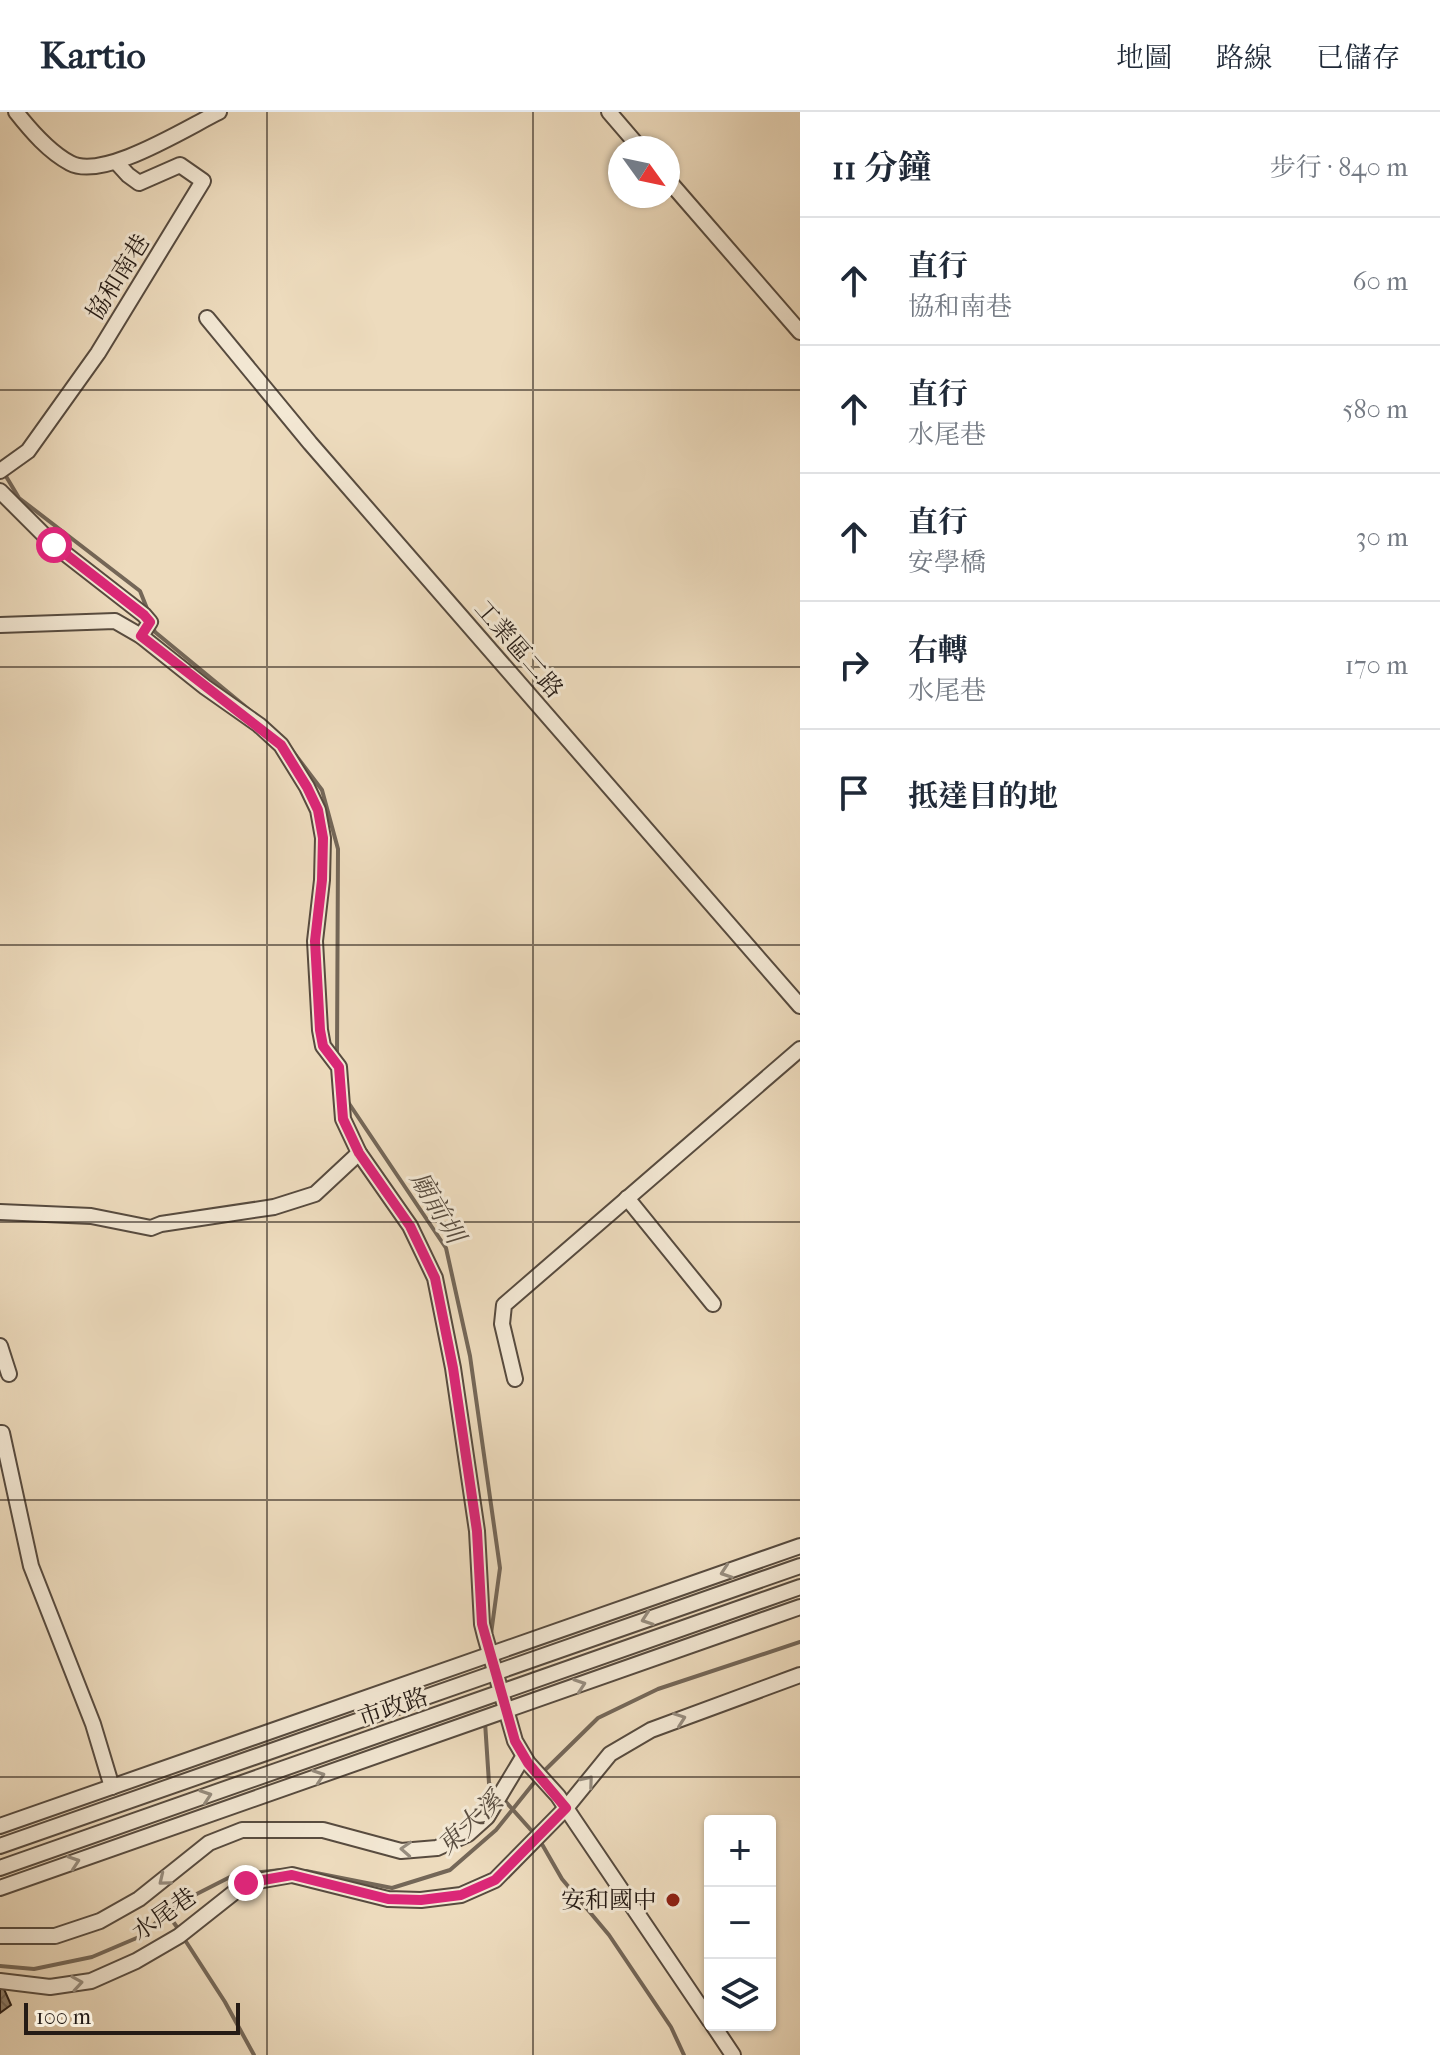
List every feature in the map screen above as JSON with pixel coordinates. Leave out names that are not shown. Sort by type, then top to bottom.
[{"type":"street","points":[[16,112],[50,149],[72,165],[90,168],[117,163],[219,112]]},
{"type":"street","points":[[609,112],[630,136]]},
{"type":"street","name":"協和南巷","points":[[0,471],[28,451],[98,353],[203,181],[180,165],[139,183],[117,163]]},
{"type":"street","points":[[680,194],[800,332]]},
{"type":"street","name":"工業區二路","points":[[207,318],[310,443],[800,1006]]},
{"type":"street","points":[[0,491],[54,545],[144,615],[150,622],[141,636]]},
{"type":"street","points":[[0,625],[115,621],[141,636],[281,745],[307,787],[318,810],[323,838],[315,941],[323,1046],[339,1067],[343,1119],[359,1153],[410,1226],[435,1278],[453,1368],[477,1531],[482,1624],[515,1741],[526,1760],[562,1802],[704,2011]]},
{"type":"street","points":[[515,1379],[502,1324],[504,1305],[800,1049]]},
{"type":"street","points":[[0,1212],[91,1216],[151,1228],[274,1207],[315,1194],[359,1153]]},
{"type":"street","points":[[627,1198],[713,1304]]},
{"type":"street","points":[[0,1346],[9,1374]]},
{"type":"street","points":[[0,1433],[31,1566],[93,1724],[112,1787]]},
{"type":"street","name":"市政路","points":[[0,1826],[800,1546]]},
{"type":"street","name":"市政路","points":[[0,1846],[800,1566]]},
{"type":"street","name":"市政路","points":[[0,1868],[800,1587]]},
{"type":"street","name":"市政路","points":[[0,1888],[800,1607]]},
{"type":"street","name":"水尾巷","points":[[0,1981],[50,1987],[91,1981],[136,1961],[179,1936],[246,1883],[292,1875],[388,1899],[421,1900],[461,1895],[495,1880],[562,1802],[610,1754],[651,1730],[800,1675]]},
{"type":"street","name":"水尾巷","points":[[0,1936],[55,1936],[100,1921],[139,1899],[209,1843],[242,1830],[323,1830],[401,1851],[437,1848],[468,1834],[487,1817],[526,1760]]},
{"type":"street","points":[[717,2031],[733,2055]]},
{"type":"building","points":[[0,1988],[4,1989],[11,2005],[0,2013]]},
{"type":"waterway","name":"廟前圳","points":[[4,473],[19,498],[140,591],[148,611]]},
{"type":"waterway","name":"廟前圳","points":[[153,627],[155,632],[258,717]]},
{"type":"waterway","name":"廟前圳","points":[[288,745],[322,790],[338,849],[337,1054]]},
{"type":"waterway","name":"廟前圳","points":[[348,1102],[446,1248],[470,1356],[500,1568],[491,1634]]},
{"type":"waterway","name":"東大溪","points":[[543,1772],[598,1718],[658,1689],[800,1642]]},
{"type":"waterway","name":"廟前圳","points":[[485,1722],[489,1783],[539,1839],[562,1879],[609,1935],[671,2027],[684,2055]]},
{"type":"waterway","name":"東大溪","points":[[306,1871],[392,1888],[450,1870],[496,1830],[537,1779]]},
{"type":"waterway","name":"東大溪","points":[[0,1966],[34,1969],[92,1957],[139,1937],[179,1903],[234,1875],[281,1870]]},
{"type":"waterway","points":[[167,1913],[179,1930]]},
{"type":"waterway","points":[[183,1937],[225,2002],[254,2055]]},
{"type":"place","name":"安和國中","points":[[673,1900]]},
{"type":"route","points":[[54,545],[144,615],[150,622],[141,636],[281,745],[318,810],[323,838],[315,941],[323,1046],[339,1067],[343,1119],[359,1153],[410,1226],[435,1278],[453,1368],[477,1531],[482,1624],[515,1741],[523,1757],[566,1808],[495,1880],[461,1895],[421,1900],[388,1899],[292,1875],[246,1883]]}]
